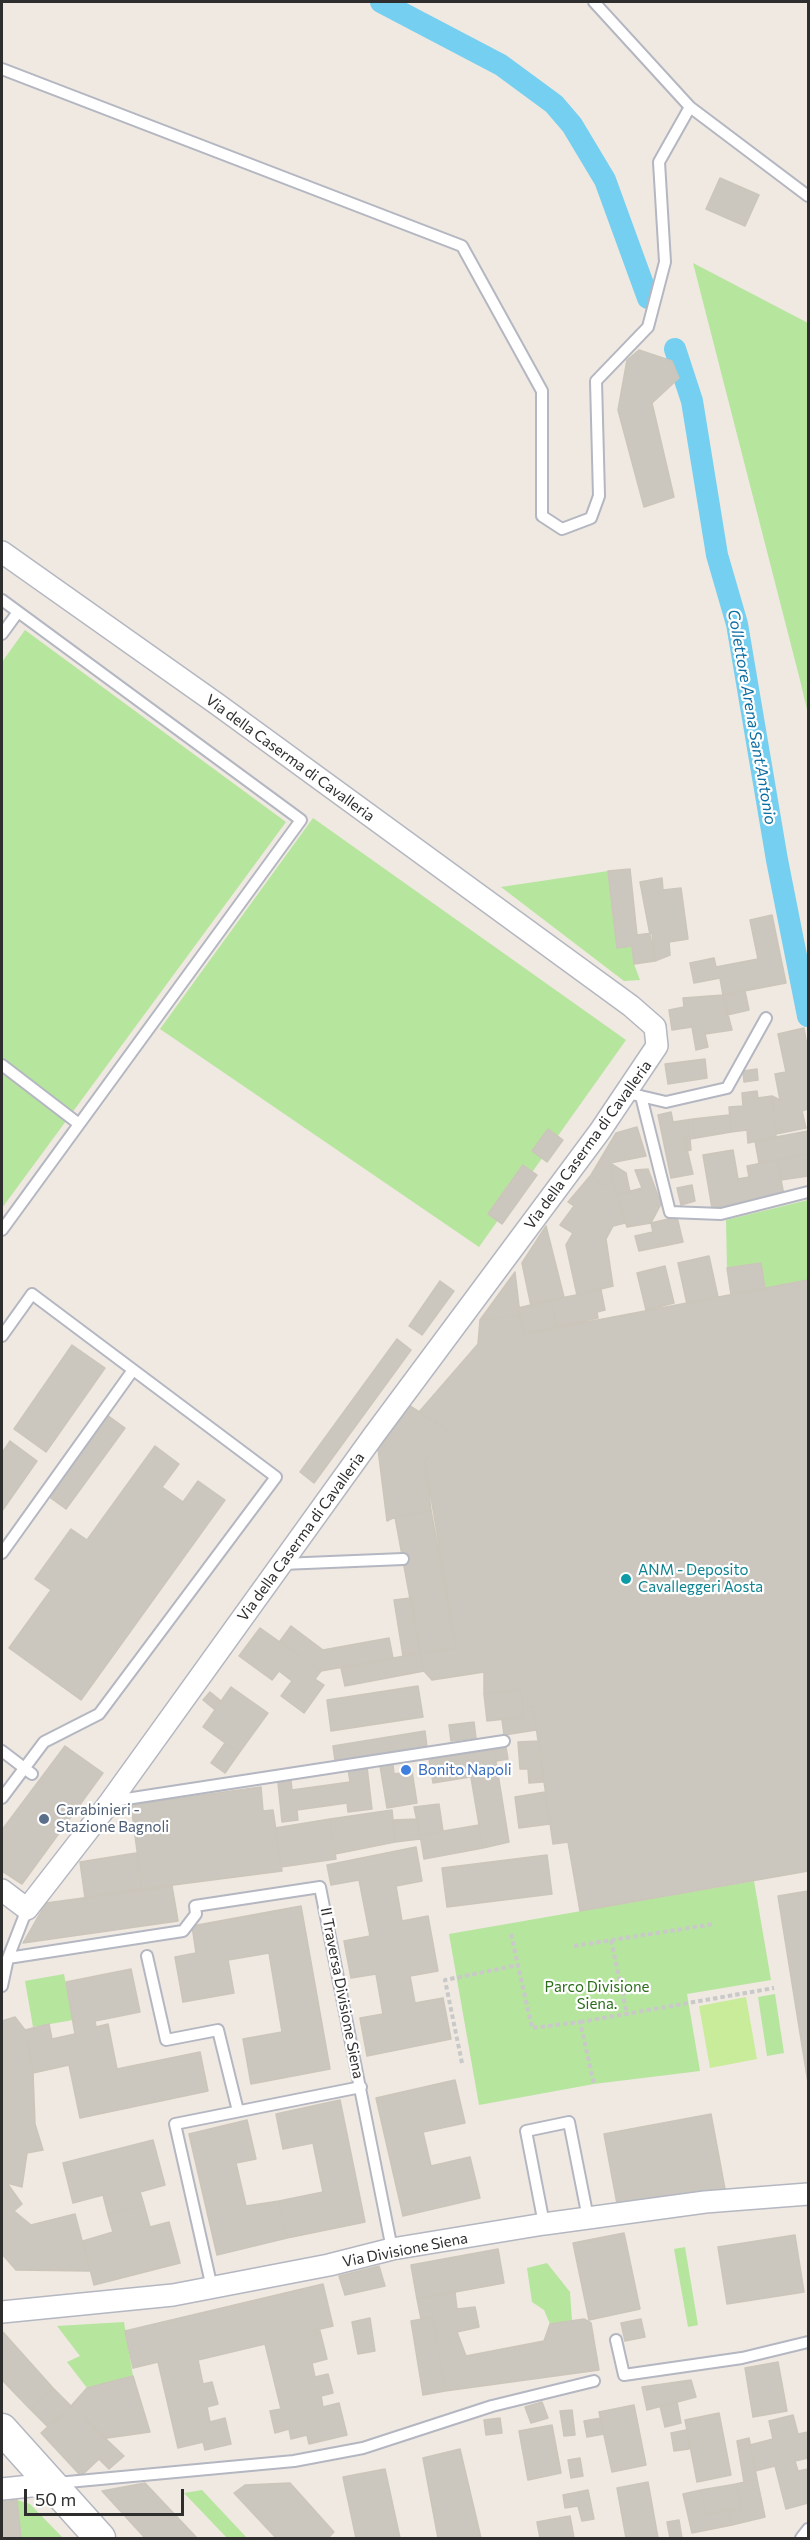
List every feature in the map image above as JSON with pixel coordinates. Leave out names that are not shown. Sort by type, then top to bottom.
[{"type":"street","name":"Via della Caserma di Cavalleria","points":[[2,552],[632,1006],[655,1027],[657,1046],[634,1094],[282,1564],[110,1802],[27,1909]]},
{"type":"street","points":[[2,1890],[27,1909]]},
{"type":"street","name":"Via Divisione Siena","points":[[2,2312],[98,2304],[212,2288],[392,2249],[544,2224],[705,2202],[808,2194]]},
{"type":"street","points":[[2,2429],[100,2538]]},
{"type":"street","points":[[2,2489],[50,2484]]},
{"type":"lane","points":[[594,2],[690,107],[808,196]]},
{"type":"lane","points":[[2,69],[462,246],[542,391],[542,516],[562,529],[591,518],[599,496],[596,381],[648,327],[664,262],[660,162],[690,107]]},
{"type":"lane","points":[[2,600],[301,820],[2,1230]]},
{"type":"lane","points":[[2,634],[18,612]]},
{"type":"lane","points":[[634,1094],[666,1102],[726,1088],[766,1018]]},
{"type":"lane","points":[[2,1065],[79,1124]]},
{"type":"lane","points":[[634,1094],[670,1212],[721,1214],[808,1192]]},
{"type":"lane","points":[[2,1336],[32,1294],[276,1477],[99,1714],[44,1742],[28,1771],[2,1798]]},
{"type":"lane","points":[[2,1553],[133,1370]]},
{"type":"lane","points":[[282,1564],[403,1559]]},
{"type":"lane","points":[[110,1802],[504,1741]]},
{"type":"lane","points":[[2,1751],[28,1771]]},
{"type":"lane","name":"II Traversa Divisione Siena","points":[[8,1958],[183,1931],[196,1914],[195,1906],[320,1887],[392,2249]]},
{"type":"lane","points":[[2,1986],[8,1958],[27,1909]]},
{"type":"lane","points":[[147,1956],[166,2040],[218,2030],[238,2111]]},
{"type":"lane","points":[[212,2288],[175,2124],[361,2087]]},
{"type":"lane","points":[[544,2224],[526,2131],[569,2122],[588,2218]]},
{"type":"lane","points":[[616,2340],[624,2374],[742,2358],[808,2342]]},
{"type":"lane","points":[[50,2484],[294,2461],[363,2448],[492,2406],[594,2381]]},
{"type":"lane","points":[[801,2538],[808,2529]]},
{"type":"path","points":[[574,1946],[714,1924]]},
{"type":"path","points":[[511,1934],[532,2028],[580,2022],[774,1988]]},
{"type":"path","points":[[611,1940],[627,2014]]},
{"type":"path","points":[[462,2064],[446,1980],[518,1965]]},
{"type":"path","points":[[580,2022],[594,2084]]},
{"type":"green space","points":[[693,263],[808,323],[808,714],[800,680]]},
{"type":"green space","points":[[25,630],[286,822],[2,1208],[2,662]]},
{"type":"green space","points":[[313,818],[626,1040],[479,1247],[160,1029]]},
{"type":"green space","points":[[608,871],[617,947],[632,946],[634,964],[640,980],[624,981],[501,887]]},
{"type":"green space","points":[[808,1200],[808,1280],[761,1290],[760,1263],[727,1268],[726,1220]]},
{"type":"green space","name":"Parco Divisione Siena.","points":[[754,1881],[771,1980],[687,1994],[700,2071],[594,2084],[479,2105],[449,1934]]},
{"type":"green space","points":[[64,1974],[73,2020],[33,2027],[25,1981]]},
{"type":"green space","points":[[775,1994],[784,2053],[767,2056],[758,1997]]},
{"type":"green space","points":[[746,1997],[757,2059],[710,2068],[699,2006]]},
{"type":"green space","points":[[685,2247],[698,2325],[688,2327],[674,2249]]},
{"type":"green space","points":[[547,2263],[570,2292],[572,2321],[550,2324],[544,2310],[532,2302],[527,2268]]},
{"type":"green space","points":[[124,2322],[133,2376],[87,2388],[67,2362],[80,2356],[57,2326]]},
{"type":"green space","points":[[202,2490],[247,2538],[227,2538],[184,2493]]},
{"type":"green space","points":[[17,2500],[30,2504],[63,2538],[21,2538]]},
{"type":"building","points":[[720,178],[759,195],[745,226],[706,209]]},
{"type":"building","points":[[639,350],[672,361],[679,378],[652,403],[674,497],[644,507],[618,410],[627,360]]},
{"type":"building","points":[[630,869],[637,935],[652,933],[655,961],[634,964],[632,946],[617,948],[608,871]]},
{"type":"building","points":[[662,878],[663,890],[681,888],[688,939],[669,942],[670,955],[655,961],[640,882]]},
{"type":"building","points":[[772,915],[786,983],[723,995],[720,978],[694,983],[690,963],[714,958],[716,967],[758,959],[750,920]]},
{"type":"building","points":[[745,991],[749,1010],[727,1015],[723,995]]},
{"type":"building","points":[[723,995],[732,1030],[705,1034],[708,1047],[696,1050],[692,1027],[672,1030],[669,1010],[684,1007],[683,998]]},
{"type":"building","points":[[804,1028],[808,1052],[808,1109],[802,1111],[806,1128],[776,1134],[772,1096],[780,1100],[775,1074],[786,1072],[778,1034]]},
{"type":"building","points":[[705,1059],[707,1078],[668,1084],[665,1064]]},
{"type":"building","points":[[757,1069],[758,1080],[744,1082],[743,1071]]},
{"type":"building","points":[[757,1091],[758,1098],[772,1096],[776,1137],[748,1143],[747,1130],[731,1132],[729,1107],[743,1106],[742,1093]]},
{"type":"building","points":[[671,1112],[673,1122],[693,1119],[694,1135],[684,1137],[693,1174],[671,1178],[658,1115]]},
{"type":"building","points":[[729,1115],[731,1132],[690,1139],[691,1150],[686,1151],[684,1137],[694,1135],[693,1119]]},
{"type":"building","points":[[637,1127],[646,1156],[610,1163],[613,1183],[604,1185],[591,1175],[616,1133]]},
{"type":"building","points":[[548,1129],[563,1140],[547,1162],[532,1151]]},
{"type":"building","points":[[808,1131],[808,1154],[759,1163],[755,1141]]},
{"type":"building","points":[[733,1150],[738,1179],[749,1177],[747,1166],[777,1160],[784,1195],[712,1208],[703,1155]]},
{"type":"building","points":[[808,1154],[808,1176],[781,1180],[777,1160]]},
{"type":"building","points":[[610,1163],[626,1173],[630,1192],[616,1195]]},
{"type":"building","points":[[523,1165],[537,1175],[502,1224],[488,1214]]},
{"type":"building","points":[[648,1169],[661,1204],[651,1223],[627,1227],[616,1195],[642,1188],[635,1170]]},
{"type":"building","points":[[591,1175],[604,1185],[613,1183],[625,1223],[613,1226],[606,1239],[613,1286],[577,1295],[566,1245],[573,1233],[560,1225],[574,1206],[568,1202]]},
{"type":"building","points":[[692,1185],[695,1201],[681,1205],[677,1188]]},
{"type":"building","points":[[677,1217],[683,1242],[639,1251],[635,1236],[653,1232],[651,1223]]},
{"type":"building","points":[[546,1226],[564,1297],[531,1306],[522,1263]]},
{"type":"building","points":[[709,1256],[718,1297],[687,1304],[678,1263]]},
{"type":"building","points":[[761,1263],[765,1289],[731,1295],[727,1268]]},
{"type":"building","points":[[665,1266],[674,1303],[646,1310],[637,1273]]},
{"type":"building","points":[[515,1272],[520,1315],[480,1320]]},
{"type":"building","name":"ANM - Deposito Cavalleggeri Aosta","points":[[808,1280],[808,1871],[580,1911],[568,1842],[553,1844],[533,1706],[523,1708],[521,1690],[484,1694],[484,1672],[432,1680],[424,1671],[420,1653],[456,1648],[425,1461],[449,1431],[419,1412],[478,1344],[480,1320],[520,1315],[524,1334]]},
{"type":"building","points":[[440,1281],[454,1291],[422,1335],[409,1326]]},
{"type":"building","points":[[601,1290],[605,1310],[597,1312],[598,1318],[557,1327],[551,1300]]},
{"type":"building","points":[[551,1300],[557,1327],[524,1334],[518,1308]]},
{"type":"building","points":[[397,1339],[411,1350],[314,1483],[300,1472]]},
{"type":"building","points":[[72,1345],[105,1368],[46,1452],[14,1429]]},
{"type":"building","points":[[410,1406],[449,1431],[425,1461],[431,1510],[395,1517],[387,1521],[378,1449]]},
{"type":"building","points":[[107,1415],[125,1428],[66,1509],[48,1496]]},
{"type":"building","points":[[10,1441],[37,1461],[2,1511],[2,1453]]},
{"type":"building","points":[[155,1446],[179,1464],[162,1487],[183,1502],[198,1481],[225,1500],[81,1700],[9,1648],[51,1590],[35,1579],[71,1529],[87,1540]]},
{"type":"building","points":[[431,1510],[456,1648],[420,1653],[395,1517]]},
{"type":"building","points":[[411,1598],[420,1653],[403,1656],[394,1600]]},
{"type":"building","points":[[291,1626],[323,1650],[389,1638],[393,1658],[321,1671],[280,1641]]},
{"type":"building","points":[[260,1628],[321,1671],[315,1679],[324,1685],[304,1713],[281,1696],[292,1681],[279,1671],[272,1680],[239,1656]]},
{"type":"building","points":[[420,1653],[424,1671],[345,1686],[341,1668]]},
{"type":"building","points":[[418,1686],[423,1717],[331,1731],[327,1700]]},
{"type":"building","points":[[231,1687],[268,1713],[239,1753],[203,1727]]},
{"type":"building","points":[[521,1690],[524,1717],[487,1721],[484,1694]]},
{"type":"building","points":[[210,1692],[221,1701],[214,1709],[203,1700]]},
{"type":"building","points":[[533,1706],[536,1730],[504,1735],[502,1720],[524,1717],[523,1708]]},
{"type":"building","points":[[474,1722],[476,1738],[451,1741],[449,1725]]},
{"type":"building","points":[[425,1731],[427,1747],[335,1761],[333,1746]]},
{"type":"building","points":[[539,1741],[543,1782],[529,1783],[528,1769],[520,1769],[518,1742]]},
{"type":"building","points":[[225,1743],[239,1753],[225,1773],[211,1763]]},
{"type":"building","points":[[65,1746],[103,1773],[22,1884],[2,1871],[2,1830]]},
{"type":"building","points":[[506,1747],[508,1759],[496,1761],[494,1749]]},
{"type":"building","points":[[494,1749],[509,1842],[483,1848],[467,1754]]},
{"type":"building","points":[[467,1754],[470,1777],[433,1783],[429,1759]]},
{"type":"building","points":[[393,1764],[394,1774],[412,1771],[417,1803],[387,1808],[380,1766]]},
{"type":"building","points":[[367,1767],[372,1809],[348,1812],[347,1803],[297,1810],[298,1820],[282,1822],[278,1783],[291,1781],[292,1790],[350,1782],[348,1769]]},
{"type":"building","points":[[261,1787],[263,1811],[273,1810],[282,1871],[142,1889],[131,1805]]},
{"type":"building","points":[[545,1792],[550,1824],[519,1828],[515,1797]]},
{"type":"building","points":[[439,1804],[443,1831],[420,1835],[414,1807]]},
{"type":"building","points":[[392,1810],[395,1842],[335,1854],[330,1819]]},
{"type":"building","points":[[330,1819],[336,1859],[281,1867],[275,1828]]},
{"type":"building","points":[[417,1819],[420,1839],[395,1842],[394,1820]]},
{"type":"building","points":[[479,1825],[483,1848],[424,1859],[420,1835]]},
{"type":"building","points":[[416,1847],[422,1881],[396,1886],[402,1921],[428,1916],[438,1971],[410,1976],[415,2003],[443,1998],[451,2039],[367,2056],[360,2018],[383,2014],[376,1974],[351,1978],[344,1941],[370,1936],[359,1880],[331,1885],[327,1865]]},
{"type":"building","points":[[136,1853],[142,1889],[85,1898],[80,1862]]},
{"type":"building","points":[[547,1855],[552,1894],[447,1907],[442,1868]]},
{"type":"building","points":[[172,1886],[178,1921],[23,1943],[46,1903]]},
{"type":"building","points":[[808,1891],[808,2083],[778,1896]]},
{"type":"building","points":[[301,1906],[330,2069],[251,2084],[243,2039],[282,2032],[269,1953],[228,1960],[234,1993],[183,2002],[175,1957],[196,1953],[192,1926]]},
{"type":"building","points":[[131,1969],[140,2012],[95,2021],[96,2027],[108,2024],[117,2069],[200,2052],[208,2091],[80,2118],[69,2065],[33,2073],[25,2030],[49,2024],[52,2039],[75,2034],[66,1982]]},
{"type":"building","points":[[15,2017],[25,2030],[33,2073],[35,2124],[43,2150],[27,2153],[22,2187],[7,2183],[22,2204],[14,2211],[31,2225],[75,2214],[90,2271],[16,2270],[2,2254],[2,2021]]},
{"type":"building","points":[[455,2080],[465,2123],[423,2132],[431,2166],[470,2157],[480,2198],[403,2216],[376,2098]]},
{"type":"building","points":[[340,2100],[365,2222],[287,2238],[279,2201],[323,2192],[313,2143],[283,2149],[276,2114]]},
{"type":"building","points":[[711,2114],[725,2189],[618,2209],[604,2134]]},
{"type":"building","points":[[247,2120],[256,2159],[236,2163],[246,2206],[279,2201],[287,2238],[217,2255],[189,2134]]},
{"type":"building","points":[[153,2140],[165,2185],[140,2192],[144,2205],[108,2215],[103,2195],[73,2203],[63,2163]]},
{"type":"building","points":[[144,2205],[150,2227],[169,2222],[180,2263],[94,2285],[83,2241],[113,2232],[108,2215]]},
{"type":"building","points":[[624,2233],[640,2309],[589,2320],[573,2243]]},
{"type":"building","points":[[795,2235],[804,2292],[727,2304],[718,2247]]},
{"type":"building","points":[[498,2249],[504,2283],[417,2299],[411,2265]]},
{"type":"building","points":[[379,2266],[385,2286],[345,2295],[339,2276]]},
{"type":"building","points":[[323,2284],[333,2326],[312,2331],[320,2331],[327,2359],[312,2363],[315,2377],[328,2374],[333,2393],[321,2396],[323,2407],[339,2403],[347,2435],[309,2444],[307,2435],[291,2439],[289,2429],[275,2433],[270,2411],[281,2409],[265,2344],[198,2360],[203,2384],[212,2382],[218,2404],[207,2407],[210,2422],[225,2418],[231,2444],[205,2450],[203,2442],[178,2448],[158,2362],[133,2368],[125,2331]]},
{"type":"building","points":[[455,2292],[457,2309],[475,2307],[479,2327],[457,2332],[466,2356],[544,2341],[550,2324],[584,2319],[591,2323],[599,2370],[445,2391],[433,2317],[421,2319],[417,2299]]},
{"type":"building","points":[[433,2317],[445,2391],[423,2395],[411,2321]]},
{"type":"building","points":[[370,2318],[375,2351],[358,2354],[352,2322]]},
{"type":"building","points":[[641,2319],[645,2337],[625,2341],[621,2323]]},
{"type":"building","points":[[2,2331],[53,2388],[31,2410],[2,2380]]},
{"type":"building","points":[[778,2362],[787,2411],[753,2417],[745,2368]]},
{"type":"building","points":[[133,2376],[150,2432],[107,2438],[71,2406],[87,2388]]},
{"type":"building","points":[[691,2380],[696,2397],[647,2410],[642,2387]]},
{"type":"building","points":[[53,2388],[71,2406],[49,2428],[31,2410]]},
{"type":"building","points":[[542,2402],[548,2418],[531,2423],[525,2407]]},
{"type":"building","points":[[677,2402],[681,2423],[665,2427],[660,2406]]},
{"type":"building","points":[[634,2405],[646,2465],[612,2472],[599,2412]]},
{"type":"building","points":[[71,2406],[124,2456],[109,2469],[99,2459],[81,2476],[41,2433]]},
{"type":"building","points":[[572,2410],[575,2435],[564,2436],[560,2411]]},
{"type":"building","points":[[719,2413],[731,2475],[697,2482],[685,2420]]},
{"type":"building","points":[[793,2415],[798,2434],[808,2432],[808,2458],[795,2461],[798,2471],[808,2469],[808,2503],[786,2509],[775,2466],[755,2471],[750,2445],[773,2439],[769,2421]]},
{"type":"building","points":[[500,2418],[502,2433],[486,2435],[484,2420]]},
{"type":"building","points":[[601,2418],[604,2434],[587,2437],[584,2421]]},
{"type":"building","points":[[552,2425],[561,2473],[528,2480],[519,2431]]},
{"type":"building","points":[[686,2430],[689,2449],[674,2451],[671,2433]]},
{"type":"building","points":[[749,2438],[757,2479],[744,2482],[737,2441]]},
{"type":"building","points":[[460,2449],[481,2538],[438,2538],[423,2458]]},
{"type":"building","points":[[580,2458],[583,2476],[571,2478],[568,2460]]},
{"type":"building","points":[[385,2469],[400,2538],[356,2538],[343,2477]]},
{"type":"building","points":[[757,2479],[765,2517],[732,2525],[729,2510],[741,2507],[736,2484]]},
{"type":"building","points":[[648,2482],[658,2538],[626,2538],[617,2488]]},
{"type":"building","points":[[145,2483],[197,2538],[145,2538],[102,2491]]},
{"type":"building","points":[[290,2483],[334,2532],[328,2538],[276,2538],[234,2493],[245,2485]]},
{"type":"building","points":[[736,2484],[741,2507],[706,2514],[701,2490]]},
{"type":"building","points":[[588,2490],[594,2519],[582,2521],[578,2506],[565,2508],[563,2495]]},
{"type":"building","points":[[701,2490],[706,2514],[729,2510],[732,2525],[692,2533],[683,2494]]},
{"type":"building","points":[[17,2500],[21,2538],[2,2538],[2,2502]]},
{"type":"building","points":[[570,2516],[574,2538],[540,2538],[537,2522]]},
{"type":"building","points":[[679,2520],[682,2538],[670,2538],[667,2522]]},
{"type":"waterway","name":"Collettore Arena Sant'Antonio","points":[[381,2],[501,65],[554,104],[572,125],[605,180],[648,298]]},
{"type":"waterway","name":"Collettore Arena Sant'Antonio","points":[[675,349],[692,401],[717,555],[737,624],[777,860],[808,1016]]},
{"type":"place","name":"ANM - Deposito Cavalleggeri Aosta","points":[[626,1579]]},
{"type":"place","name":"Bonito Napoli","points":[[406,1770]]},
{"type":"place","name":"Carabinieri - Stazione Bagnoli","points":[[44,1819]]}]
